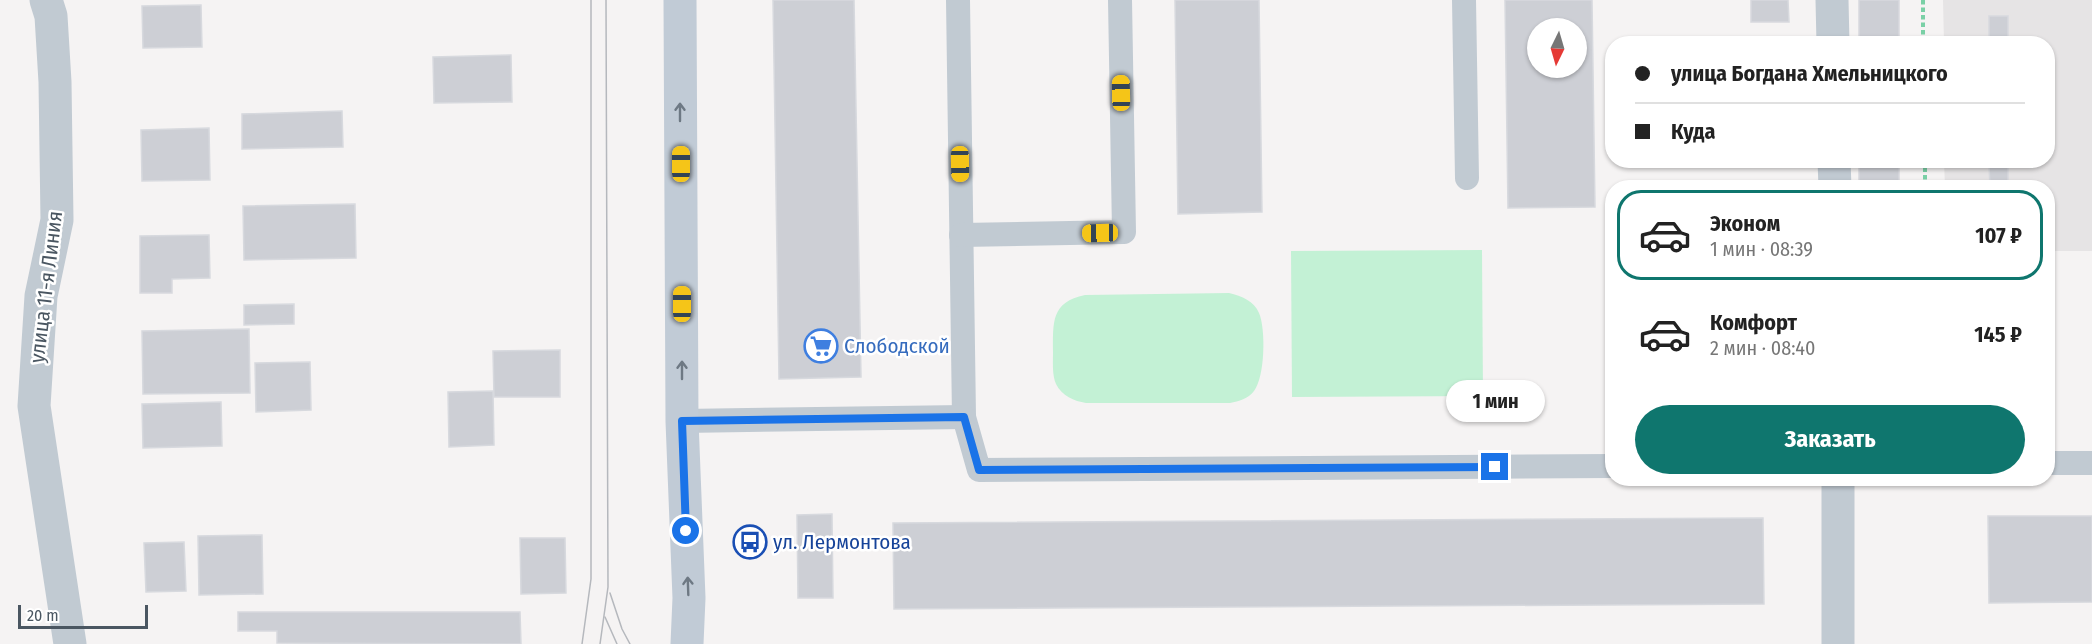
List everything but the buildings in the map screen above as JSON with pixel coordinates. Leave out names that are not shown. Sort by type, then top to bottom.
[{"type":"main road","points":[[680,0],[682,421],[688,598],[687,644]]},
{"type":"street","name":"улица 11-я Линия","points":[[46,0],[51,16],[55,82],[57,220],[41,296],[34,406],[70,644]]},
{"type":"street","points":[[1832,0],[1833,36]]},
{"type":"street","points":[[1838,486],[1838,644]]},
{"type":"lane","points":[[958,0],[964,417],[979,470],[1605,466]]},
{"type":"lane","points":[[962,235],[1124,232],[1120,0]]},
{"type":"lane","points":[[1464,0],[1467,178]]},
{"type":"lane","points":[[682,421],[964,417]]},
{"type":"lane","points":[[2055,463],[2092,463]]},
{"type":"path","points":[[1923,0],[1923,36]]},
{"type":"shaded area","points":[[1943,0],[2092,0],[2092,251],[2055,251],[2055,180],[1945,180],[1944,168],[2055,168],[2055,36],[1944,36]]},
{"type":"green space","points":[[1482,250],[1483,396],[1292,397],[1291,251]]},
{"type":"green space","points":[[1229,293],[1251,302],[1259,313],[1263,330],[1262,364],[1258,384],[1252,394],[1246,398],[1230,403],[1086,403],[1069,397],[1056,384],[1053,368],[1054,323],[1060,308],[1074,298],[1085,295]]},
{"type":"tram line","points":[[582,644],[591,579],[591,0]]},
{"type":"tram line","points":[[600,644],[608,587],[606,0]]},
{"type":"tram line","points":[[610,593],[622,629],[630,644]]},
{"type":"tram line","points":[[605,617],[617,644]]},
{"type":"place","name":"Слободской","points":[[821,346]]},
{"type":"place","name":"ул. Лермонтова","points":[[750,542]]},
{"type":"route","points":[[686,531],[682,421],[964,417],[979,470],[1495,467]]}]
